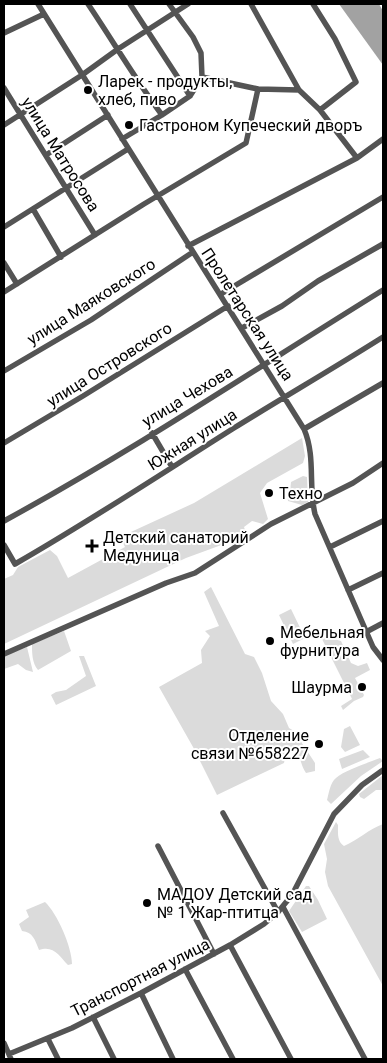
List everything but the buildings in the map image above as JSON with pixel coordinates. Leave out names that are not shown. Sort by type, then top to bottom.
[{"type":"street","name":"Пролетарская улица","points":[[38,4],[304,429],[311,451],[312,503],[315,514],[366,632],[373,647],[383,660]]},
{"type":"street","points":[[88,4],[162,115]]},
{"type":"street","points":[[130,4],[190,96]]},
{"type":"street","points":[[122,139],[190,96],[202,76],[200,53],[193,37],[170,4]]},
{"type":"street","points":[[4,125],[188,4]]},
{"type":"street","points":[[251,4],[299,90],[320,110],[358,158]]},
{"type":"street","points":[[313,4],[335,39],[356,82],[320,110]]},
{"type":"street","points":[[4,33],[44,14]]},
{"type":"street","points":[[202,76],[258,89],[299,90]]},
{"type":"street","name":"улица Матросова","points":[[4,88],[95,235]]},
{"type":"street","points":[[4,292],[246,143],[258,89]]},
{"type":"street","points":[[46,155],[108,115]]},
{"type":"street","points":[[188,246],[358,158],[383,139]]},
{"type":"street","points":[[4,227],[128,149]]},
{"type":"street","points":[[221,294],[383,197]]},
{"type":"street","points":[[32,210],[61,257]]},
{"type":"street","points":[[242,328],[282,306],[318,281],[383,244]]},
{"type":"street","name":"улица Маяковского","points":[[4,371],[91,320],[193,252]]},
{"type":"street","points":[[4,263],[17,284]]},
{"type":"street","name":"улица Чехова","points":[[4,521],[58,492],[152,433],[219,395],[264,364],[383,290]]},
{"type":"street","name":"улица Островского","points":[[4,443],[228,306]]},
{"type":"street","name":"Южная улица","points":[[4,545],[15,564],[78,527],[285,396],[322,376],[383,338]]},
{"type":"street","points":[[304,429],[383,383]]},
{"type":"street","points":[[152,433],[172,467]]},
{"type":"street","points":[[4,654],[195,573],[271,524],[353,483],[383,463]]},
{"type":"street","points":[[330,547],[383,521]]},
{"type":"street","points":[[348,590],[383,574]]},
{"type":"street","points":[[366,632],[383,623]]},
{"type":"street","name":"Транспортная улица","points":[[10,1057],[141,993],[214,954],[264,924],[283,907],[292,894],[334,814],[362,786],[383,770]]},
{"type":"street","points":[[223,813],[278,912]]},
{"type":"street","points":[[158,846],[214,954]]},
{"type":"street","points":[[283,907],[365,1059]]},
{"type":"street","points":[[230,945],[291,1059]]},
{"type":"street","points":[[185,969],[232,1059]]},
{"type":"street","points":[[141,993],[173,1059]]},
{"type":"street","points":[[93,1017],[114,1059]]},
{"type":"street","points":[[48,1038],[58,1059]]},
{"type":"street","points":[[4,1042],[10,1057]]},
{"type":"shaded area","points":[[339,4],[379,4],[383,11],[383,65]]},
{"type":"shaded area","points":[[302,438],[305,456],[303,463],[267,483],[260,493],[268,519],[263,524],[252,521],[244,527],[246,533],[235,540],[186,558],[4,644],[4,579],[13,575],[18,567],[50,550],[57,556],[68,578],[125,547],[120,537],[194,503]]},
{"type":"shaded area","points":[[303,476],[307,477],[308,502],[302,505],[288,501],[287,493],[290,492],[291,482]]},
{"type":"shaded area","points":[[211,587],[245,654],[254,657],[262,673],[271,701],[283,714],[289,728],[294,731],[315,763],[315,771],[306,773],[296,752],[287,747],[284,763],[217,795],[193,747],[159,687],[202,663],[201,650],[210,636],[205,631],[219,626],[204,592]]},
{"type":"shaded area","points":[[291,609],[305,638],[293,644],[279,615]]},
{"type":"shaded area","points":[[64,631],[71,651],[38,670],[33,661],[32,644]]},
{"type":"shaded area","points":[[327,637],[341,641],[351,663],[358,666],[367,663],[370,670],[355,678],[364,695],[363,697],[354,701],[343,710],[341,706],[352,699],[322,639]]},
{"type":"shaded area","points":[[27,647],[33,672],[26,670],[18,664],[4,669],[4,656]]},
{"type":"shaded area","points":[[79,656],[84,656],[96,686],[56,705],[51,695],[66,690],[86,676]]},
{"type":"shaded area","points":[[350,726],[360,745],[345,752],[341,747],[344,729]]},
{"type":"shaded area","points":[[363,750],[370,757],[342,769],[339,759]]},
{"type":"shaded area","points":[[380,758],[383,761],[361,776],[331,804],[327,800],[331,785],[336,778],[351,769]]},
{"type":"shaded area","points":[[383,775],[383,790],[376,790],[364,799],[360,797],[359,794]]},
{"type":"shaded area","points":[[336,822],[339,840],[344,846],[383,824],[383,986],[328,886],[325,872],[327,859],[324,844]]},
{"type":"shaded area","points":[[306,886],[309,886],[318,900],[327,919],[302,932],[289,911]]},
{"type":"shaded area","points":[[45,902],[50,907],[63,931],[72,964],[68,965],[52,950],[39,950],[31,935],[22,931],[19,924],[29,917],[26,910]]},
{"type":"place","name":"Ларек - продукты, хлеб, пиво","points":[[88,90]]},
{"type":"place","name":"Гастроном Купеческий дворъ","points":[[129,125]]},
{"type":"place","name":"Техно","points":[[269,493]]},
{"type":"place","name":"Детский санаторий Медуница","points":[[92,546]]},
{"type":"place","name":"Мебельная фурнитура","points":[[270,641]]},
{"type":"place","name":"Шаурма","points":[[362,687]]},
{"type":"place","name":"Отделение связи №658227","points":[[319,744]]},
{"type":"place","name":"МАДОУ Детский сад № 1 Жар-птитца","points":[[147,903]]}]
